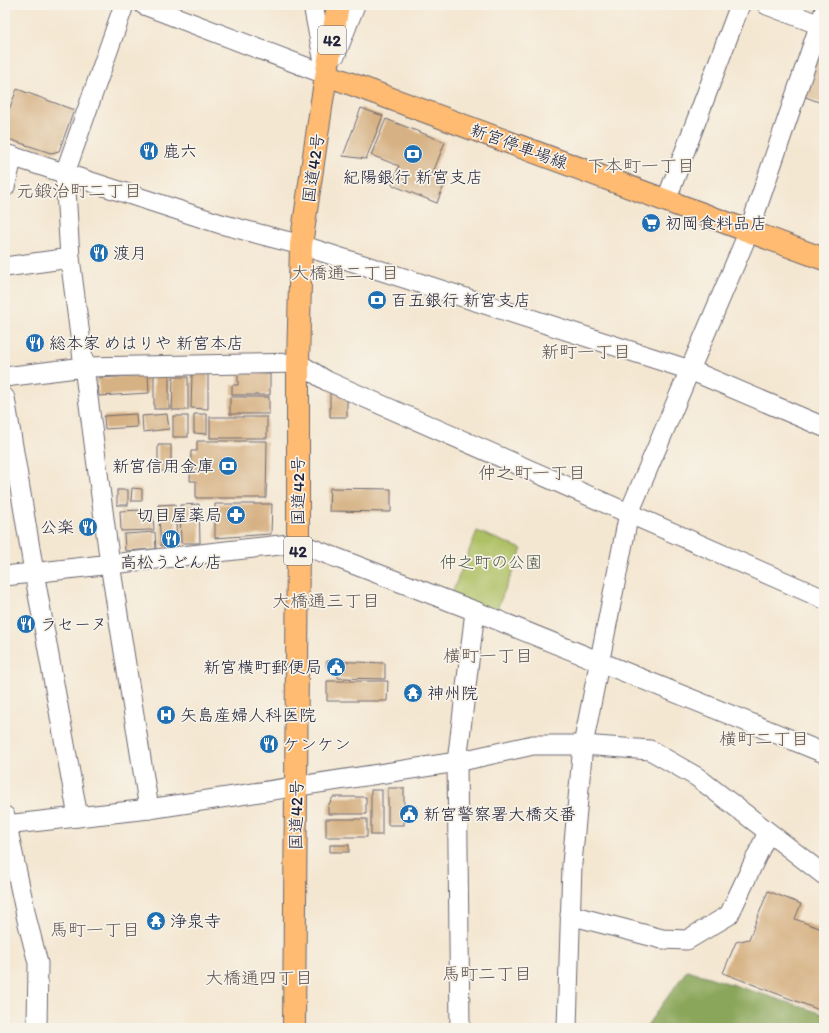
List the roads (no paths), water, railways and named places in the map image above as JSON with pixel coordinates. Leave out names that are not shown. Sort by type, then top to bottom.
[{"type":"main road","name":"国道42号","points":[[294,1028],[297,787],[298,363],[302,245],[338,5]]},
{"type":"main road","name":"新宮停車場線","points":[[327,75],[824,259]]},
{"type":"street","points":[[124,5],[65,173],[70,258],[110,564],[149,809]]},
{"type":"street","points":[[144,5],[327,75]]},
{"type":"street","points":[[313,5],[327,75]]},
{"type":"street","points":[[327,75],[355,5]]},
{"type":"street","points":[[666,201],[740,5]]},
{"type":"street","points":[[567,1028],[572,864],[583,745],[629,513],[749,232],[822,18],[767,5]]},
{"type":"street","points":[[5,187],[9,155],[221,224],[302,245],[690,370],[824,427]]},
{"type":"street","points":[[5,267],[70,258]]},
{"type":"street","points":[[5,377],[84,367],[298,363],[327,381],[824,599]]},
{"type":"street","points":[[5,398],[34,572],[78,817]]},
{"type":"street","points":[[5,576],[298,543],[475,611],[824,753]]},
{"type":"street","points":[[460,1028],[457,762],[475,611]]},
{"type":"street","points":[[37,1028],[38,963],[27,920],[6,822],[78,817],[149,809],[457,762],[533,745],[583,745],[650,750],[697,777],[768,832],[822,870]]},
{"type":"street","points":[[570,915],[662,939],[687,940],[729,915],[768,832]]},
{"type":"place","name":"鹿六","points":[[149,151]]},
{"type":"place","name":"紀陽銀行 新宮支店","points":[[413,154]]},
{"type":"place","name":"初岡食料品店","points":[[651,223]]},
{"type":"place","name":"渡月","points":[[99,253]]},
{"type":"place","name":"百五銀行 新宮支店","points":[[377,300]]},
{"type":"place","name":"総本家 めはりや 新宮本店","points":[[35,343]]},
{"type":"place","name":"新宮信用金庫","points":[[228,466]]},
{"type":"place","name":"切目屋薬局","points":[[236,515]]},
{"type":"place","name":"公楽","points":[[88,527]]},
{"type":"place","name":"高松うどん店","points":[[171,539]]},
{"type":"place","name":"ラセーヌ","points":[[26,624]]},
{"type":"place","name":"新宮横町郵便局","points":[[336,667]]},
{"type":"place","name":"神州院","points":[[413,693]]},
{"type":"place","name":"矢島産婦人科医院","points":[[166,715]]},
{"type":"place","name":"ケンケン","points":[[269,744]]},
{"type":"place","name":"新宮警察署大橋交番","points":[[409,814]]},
{"type":"place","name":"浄泉寺","points":[[156,921]]},
{"type":"district","name":"下本町一丁目","points":[[641,166]]},
{"type":"district","name":"元鍛治町二丁目","points":[[79,191]]},
{"type":"district","name":"大橋通二丁目","points":[[345,273]]},
{"type":"district","name":"新町一丁目","points":[[586,352]]},
{"type":"district","name":"仲之町一丁目","points":[[532,473]]},
{"type":"district","name":"大橋通三丁目","points":[[326,601]]},
{"type":"district","name":"横町一丁目","points":[[488,656]]},
{"type":"district","name":"横町二丁目","points":[[764,739]]},
{"type":"district","name":"馬町一丁目","points":[[95,930]]},
{"type":"district","name":"馬町二丁目","points":[[487,974]]},
{"type":"district","name":"大橋通四丁目","points":[[259,978]]},
{"type":"park label","name":"仲之町の公園","points":[[491,562]]}]
